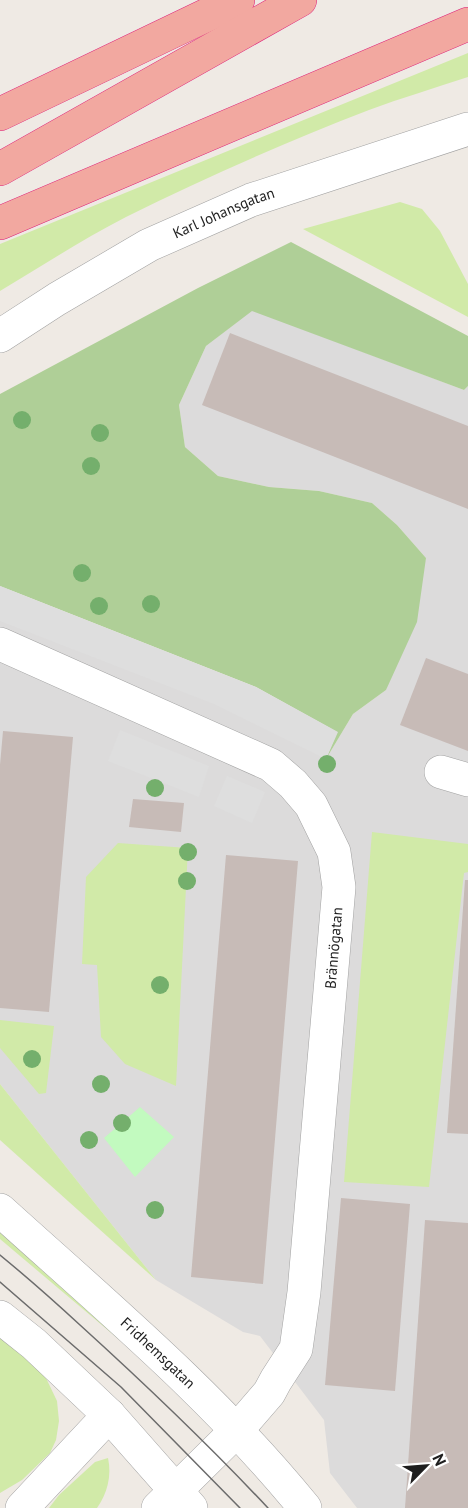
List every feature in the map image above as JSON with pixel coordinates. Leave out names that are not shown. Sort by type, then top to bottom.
[{"type":"highway","points":[[0,114],[238,0]]},
{"type":"highway","points":[[0,169],[300,0]]},
{"type":"highway","points":[[0,223],[468,24]]},
{"type":"street","name":"Karl Johansgatan","points":[[0,336],[57,299],[149,245],[251,200],[468,129]]},
{"type":"street","name":"Brännögatan","points":[[0,644],[271,765],[311,805],[334,852],[339,886],[296,1349],[269,1393],[175,1502]]},
{"type":"street","name":"Fridhemsgatan","points":[[0,1210],[175,1369],[281,1478],[305,1508]]},
{"type":"street","points":[[0,1317],[34,1344],[109,1415],[175,1502]]},
{"type":"street","points":[[22,1508],[109,1415]]},
{"type":"shaded area","points":[[252,310],[464,390],[468,386],[468,1508],[357,1508],[330,1473],[324,1420],[260,1336],[243,1332],[156,1280],[0,1084],[0,586],[338,732],[329,754],[353,714],[386,690],[426,558],[397,525],[372,503],[319,491],[269,487],[218,476],[185,447],[179,405],[206,346]]},
{"type":"shaded area","points":[[0,586],[256,687],[338,732],[326,759],[214,704],[0,621]]},
{"type":"shaded area","points":[[120,730],[209,766],[199,797],[108,761]]},
{"type":"shaded area","points":[[227,776],[265,792],[252,823],[214,806]]},
{"type":"green space","points":[[468,53],[468,77],[369,110],[216,174],[110,225],[0,291],[0,244]]},
{"type":"green space","points":[[400,202],[422,209],[440,231],[468,284],[468,317],[303,229]]},
{"type":"green space","points":[[291,242],[468,336],[468,386],[464,390],[252,311],[206,346],[179,405],[185,447],[218,476],[269,487],[319,491],[372,503],[397,525],[426,558],[417,622],[386,690],[353,714],[326,759],[337,732],[256,687],[0,586],[0,394],[198,288]]},
{"type":"green space","points":[[372,832],[468,844],[468,872],[464,873],[429,1187],[344,1182]]},
{"type":"green space","points":[[118,843],[188,848],[176,1086],[125,1064],[101,1037],[97,965],[82,964],[86,877]]},
{"type":"green space","points":[[0,1020],[54,1026],[46,1093],[39,1094],[0,1048]]},
{"type":"green space","points":[[0,1084],[156,1280],[0,1140]]},
{"type":"green space","points":[[140,1107],[174,1137],[135,1177],[104,1138]]},
{"type":"green space","points":[[0,1226],[135,1353],[0,1239]]},
{"type":"green space","points":[[0,1337],[34,1363],[46,1378],[57,1401],[59,1421],[56,1440],[50,1453],[22,1480],[0,1493]]},
{"type":"green space","points":[[108,1458],[108,1484],[97,1508],[49,1508],[59,1495],[95,1462]]},
{"type":"building","points":[[230,333],[468,426],[468,509],[202,405]]},
{"type":"building","points":[[426,658],[468,674],[468,751],[400,725]]},
{"type":"building","points":[[3,731],[73,737],[49,1012],[0,1008],[0,765]]},
{"type":"building","points":[[133,799],[184,803],[181,832],[129,827]]},
{"type":"building","points":[[226,855],[298,861],[263,1284],[191,1277]]},
{"type":"building","points":[[465,880],[468,880],[468,1134],[447,1133]]},
{"type":"building","points":[[341,1198],[410,1204],[395,1391],[325,1385]]},
{"type":"building","points":[[425,1220],[468,1223],[468,1508],[405,1508]]},
{"type":"tram line","points":[[0,1255],[152,1392],[268,1508]]},
{"type":"tram line","points":[[0,1282],[121,1387],[240,1508]]}]
